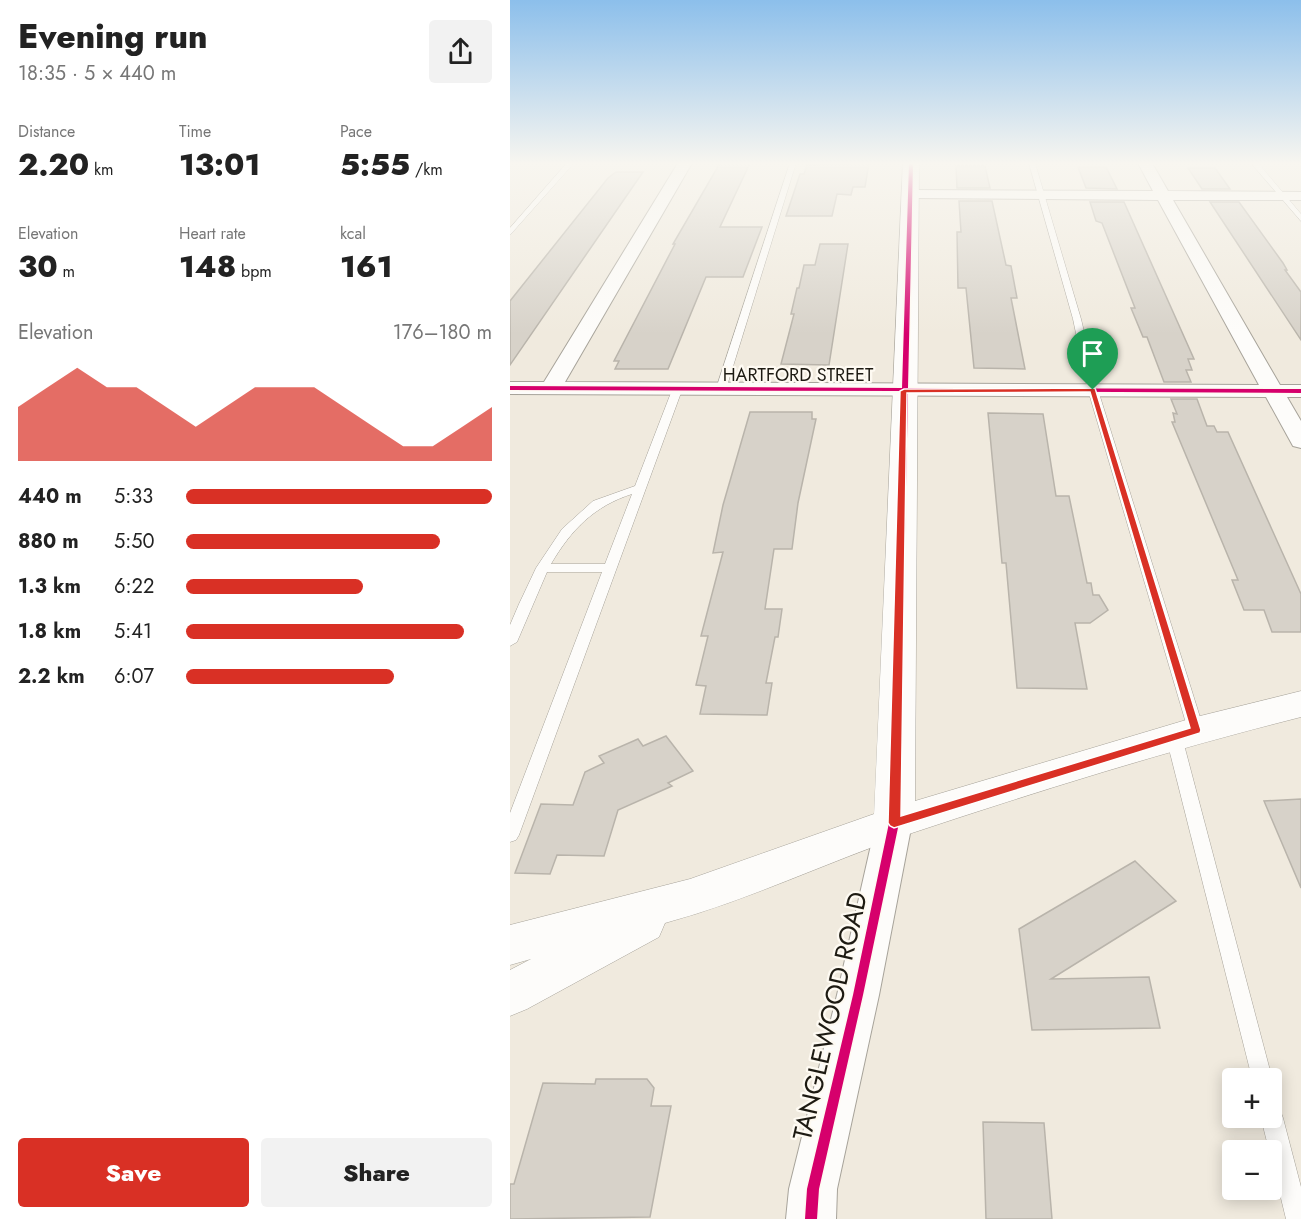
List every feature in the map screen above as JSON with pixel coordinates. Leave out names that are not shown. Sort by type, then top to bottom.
[{"type":"street","points":[[550,389],[651,220]]},
{"type":"street","points":[[894,823],[909,220]]},
{"type":"street","points":[[1177,220],[1301,441]]},
{"type":"street","name":"HARTFORD STREET","points":[[510,388],[1301,392]]},
{"type":"street","points":[[510,945],[692,897],[894,823],[1185,733],[1301,704]]},
{"type":"street","name":"TANGLEWOOD ROAD","points":[[811,1219],[813,1189],[856,1006],[894,823]]},
{"type":"street","points":[[510,994],[692,897]]},
{"type":"lane","points":[[510,233],[521,220]]},
{"type":"lane","points":[[722,389],[776,220]]},
{"type":"lane","points":[[1047,220],[1077,319],[1093,390],[1185,733],[1260,1068]]},
{"type":"lane","points":[[510,835],[677,390]]},
{"type":"lane","points":[[510,642],[542,568],[559,538],[597,504],[640,488]]},
{"type":"lane","points":[[542,568],[610,568]]},
{"type":"lane","points":[[1275,1128],[1298,1219]]},
{"type":"building","points":[[575,220],[610,220],[510,365],[510,301]]},
{"type":"building","points":[[687,220],[723,220],[720,227],[762,227],[743,277],[706,277],[668,369],[615,369],[619,361],[614,361],[675,244],[673,244]]},
{"type":"building","points":[[960,220],[996,220],[1006,265],[1011,266],[1017,298],[1011,298],[1025,369],[974,368],[966,288],[958,288],[957,232],[961,232]]},
{"type":"building","points":[[1132,220],[1194,359],[1188,359],[1192,370],[1186,370],[1191,382],[1164,382],[1147,337],[1143,337],[1131,308],[1135,308],[1102,223],[1096,221]]},
{"type":"building","points":[[1222,220],[1252,220],[1283,263],[1287,270],[1285,270],[1301,292],[1301,340]]},
{"type":"building","points":[[820,244],[848,244],[829,365],[781,364],[804,265],[815,265]]},
{"type":"building","points":[[1171,399],[1197,399],[1207,426],[1214,426],[1217,432],[1228,432],[1301,594],[1301,632],[1272,632],[1264,610],[1244,610],[1232,580],[1238,580],[1172,422],[1175,422],[1173,413],[1177,414]]},
{"type":"building","points":[[750,412],[812,412],[812,419],[816,419],[798,503],[792,549],[774,549],[765,609],[782,609],[778,637],[775,637],[766,683],[772,683],[767,715],[700,714],[706,686],[696,685],[708,636],[701,636],[723,552],[713,553],[723,505]]},
{"type":"building","points":[[988,413],[1043,414],[1056,496],[1069,496],[1087,583],[1091,583],[1093,595],[1099,595],[1108,610],[1090,623],[1075,623],[1087,689],[1017,688],[1006,563],[1002,563]]},
{"type":"building","points":[[666,736],[693,771],[668,783],[672,786],[618,810],[604,856],[557,855],[550,874],[515,873],[541,804],[573,805],[585,772],[604,763],[599,756],[638,739],[643,746]]},
{"type":"building","points":[[1301,799],[1301,888],[1264,801]]},
{"type":"building","points":[[1135,861],[1176,901],[1051,979],[1149,977],[1160,1028],[1032,1030],[1019,929]]},
{"type":"building","points":[[596,1079],[647,1079],[654,1088],[651,1106],[671,1106],[650,1217],[510,1219],[510,1184],[514,1184],[543,1083],[595,1084]]},
{"type":"building","points":[[983,1122],[1044,1123],[1052,1219],[986,1219]]},
{"type":"cycle path","points":[[811,1219],[813,1189],[858,995],[894,823],[910,220]]},
{"type":"cycle path","points":[[510,388],[1301,391]]},
{"type":"route","points":[[1093,390],[1196,730],[894,823],[904,391],[1093,390]]}]
